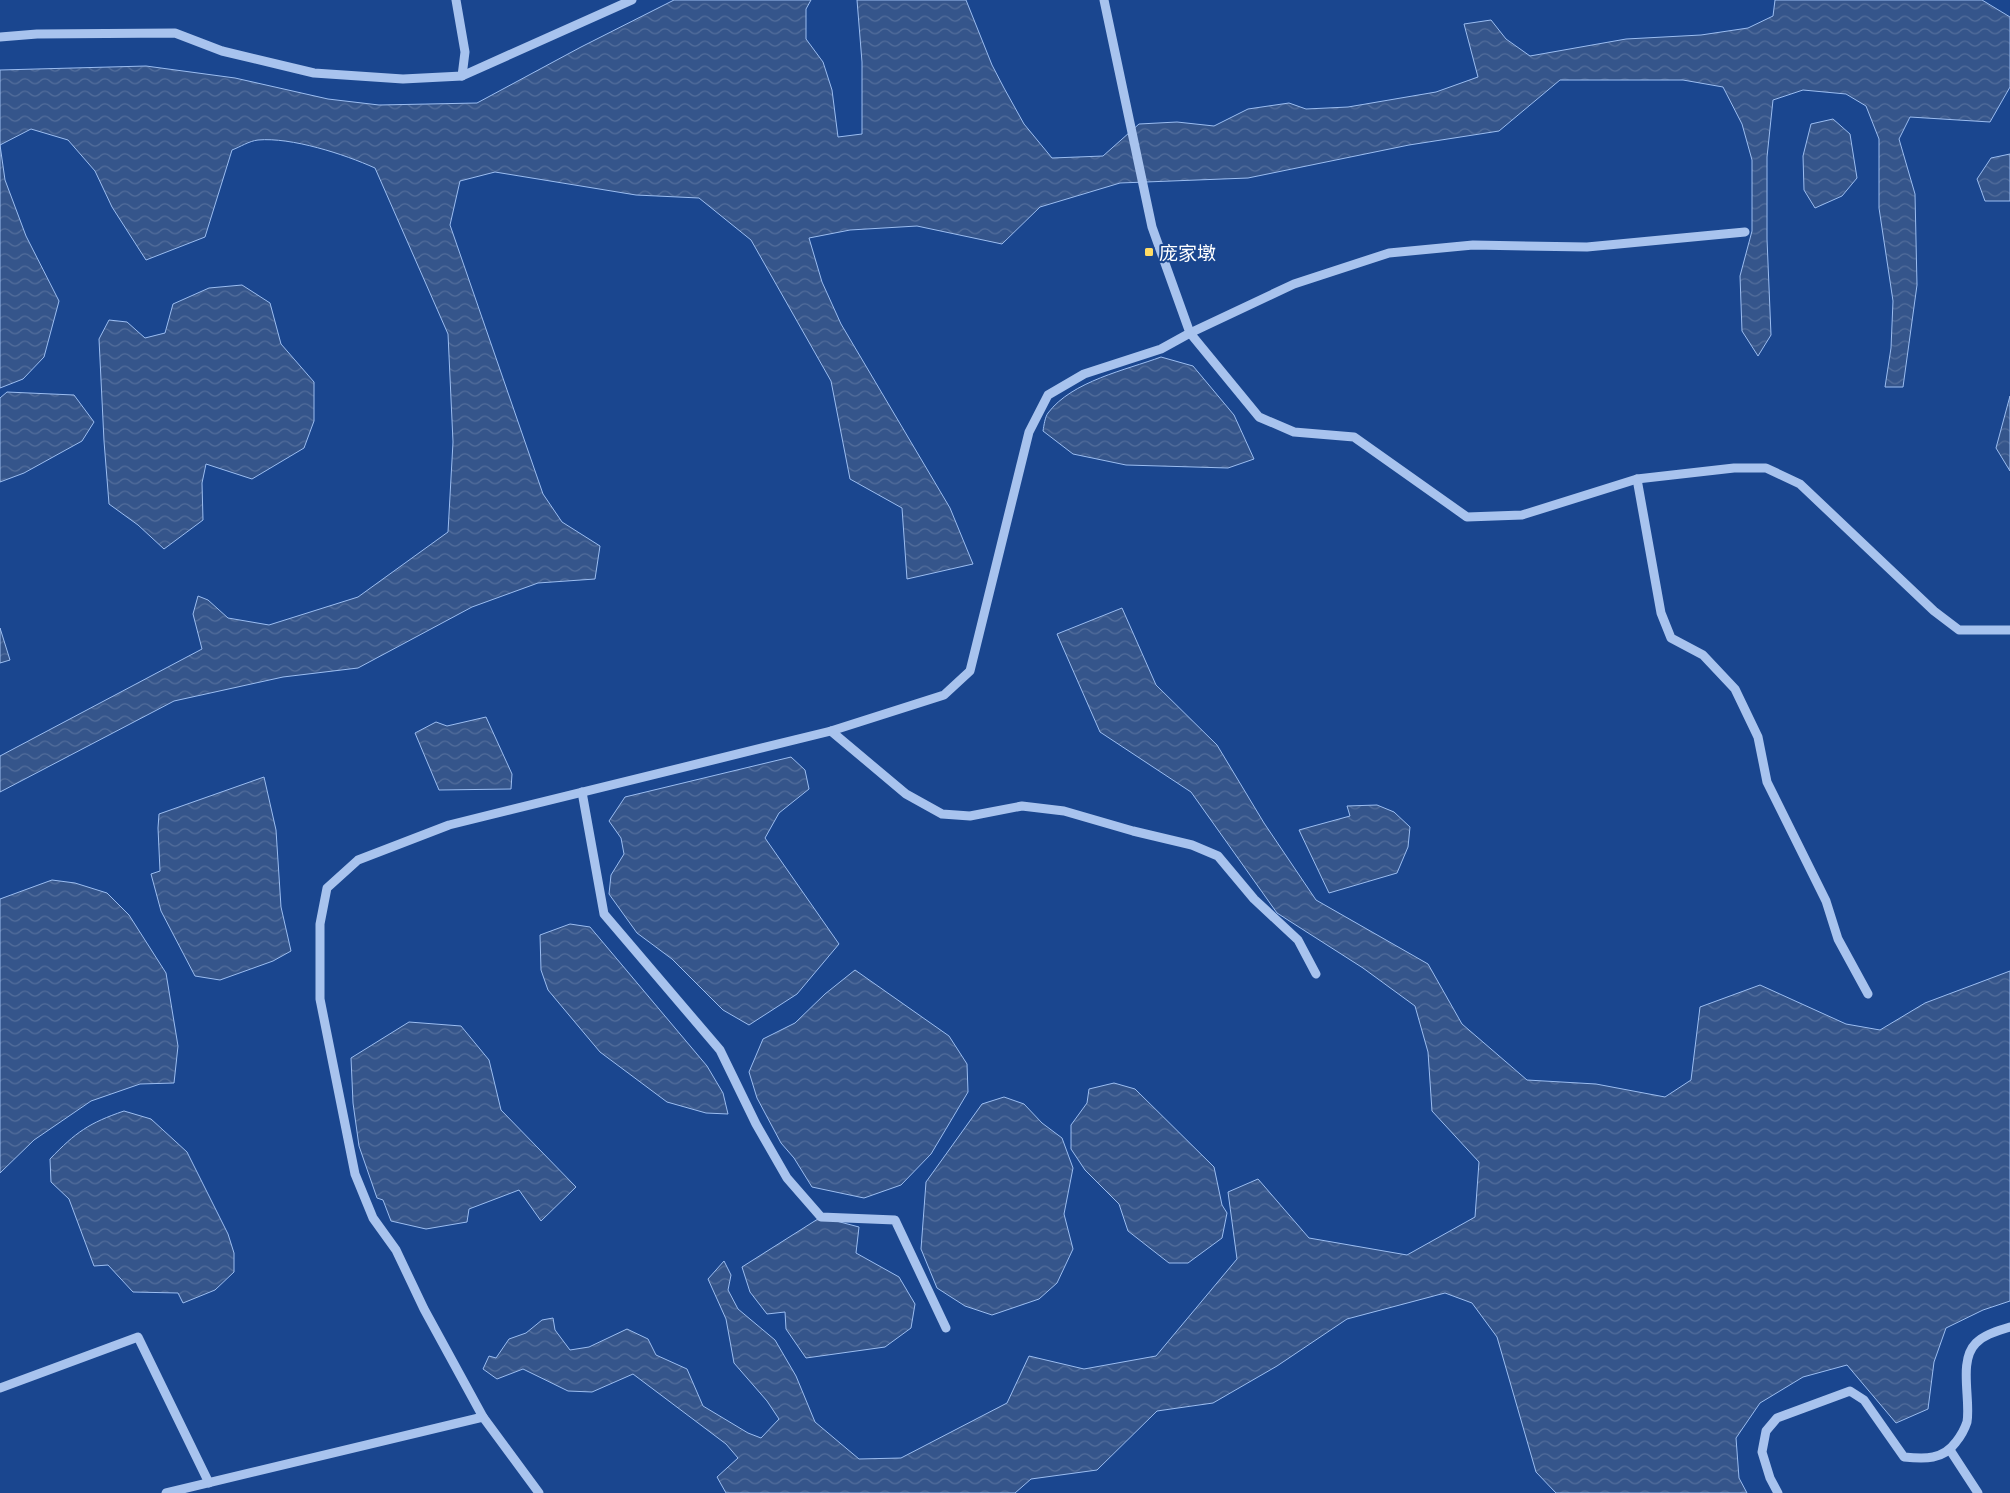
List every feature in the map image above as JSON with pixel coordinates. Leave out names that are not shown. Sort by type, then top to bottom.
[{"type":"street","points":[[456,0],[465,52],[462,76]]},
{"type":"street","points":[[0,37],[37,34],[175,32],[222,52],[314,73],[403,79],[462,76],[632,0]]},
{"type":"street","points":[[1104,0],[1152,227],[1190,333],[1259,417],[1294,432],[1354,437],[1467,517],[1522,515],[1637,480],[1734,468],[1766,468],[1800,484],[1934,611],[1959,630],[2010,630]]},
{"type":"street","points":[[539,1493],[483,1417],[424,1308],[396,1250],[373,1218],[355,1174],[320,1000],[320,924],[327,888],[358,860],[450,825],[831,732],[944,695],[970,671],[1028,432],[1048,395],[1084,374],[1161,349],[1190,333],[1294,284],[1389,253],[1473,245],[1587,247],[1745,232]]},
{"type":"street","points":[[1637,480],[1661,614],[1671,638],[1703,655],[1735,689],[1758,737],[1767,782],[1826,901],[1838,939],[1868,994]]},
{"type":"street","points":[[831,732],[906,794],[942,814],[970,816],[1022,806],[1064,811],[1133,832],[1192,845],[1218,856],[1254,899],[1298,940],[1316,974]]},
{"type":"street","points":[[582,792],[604,914],[720,1050],[756,1124],[787,1178],[821,1217],[895,1220],[946,1328]]},
{"type":"street","points":[[1778,1493],[1770,1478],[1762,1452],[1766,1431],[1777,1418],[1850,1391],[1864,1400],[1904,1457],[1927,1459],[1950,1450],[1960,1438],[1966,1422],[1967,1359],[1975,1344],[1987,1334],[2010,1327]]},
{"type":"street","points":[[0,1388],[138,1337],[210,1483]]},
{"type":"street","points":[[166,1493],[483,1417]]},
{"type":"street","points":[[1950,1450],[1978,1493]]},
{"type":"water","points":[[674,0],[811,0],[806,9],[806,39],[823,62],[832,90],[838,137],[862,134],[862,62],[857,0],[966,0],[992,65],[1004,88],[1024,124],[1052,158],[1103,156],[1139,124],[1177,122],[1214,126],[1248,109],[1289,103],[1306,109],[1348,107],[1436,92],[1478,77],[1464,24],[1491,20],[1506,39],[1530,56],[1626,39],[1701,35],[1748,28],[1773,16],[1775,0],[1982,0],[2010,17],[2010,87],[1990,122],[1910,117],[1899,139],[1915,194],[1917,285],[1903,387],[1885,387],[1891,348],[1893,301],[1879,208],[1879,139],[1866,106],[1846,94],[1803,90],[1773,100],[1767,157],[1767,239],[1771,335],[1758,356],[1742,331],[1740,276],[1752,231],[1752,160],[1742,124],[1723,87],[1683,80],[1560,80],[1499,131],[1409,145],[1248,178],[1120,183],[1040,207],[1002,244],[917,226],[850,230],[809,238],[822,282],[841,324],[950,508],[973,564],[907,579],[902,508],[850,479],[831,381],[751,240],[699,198],[636,195],[495,172],[460,181],[450,225],[543,494],[562,522],[600,546],[595,579],[538,583],[472,607],[358,668],[283,677],[174,701],[0,792],[0,756],[202,649],[193,614],[198,596],[208,600],[228,618],[269,625],[358,597],[448,532],[453,442],[448,334],[375,168],[333,152],[286,141],[258,140],[248,143],[232,150],[205,237],[146,260],[112,207],[95,171],[68,140],[31,129],[0,145],[0,70],[146,66],[235,78],[328,99],[379,105],[477,103]]},
{"type":"water","points":[[1833,119],[1850,134],[1857,178],[1842,196],[1815,208],[1804,190],[1803,156],[1811,124]]},
{"type":"water","points":[[0,145],[5,180],[26,236],[59,301],[44,357],[23,379],[0,388]]},
{"type":"water","points":[[2010,154],[2010,201],[1985,201],[1977,179],[1991,158]]},
{"type":"water","points":[[242,285],[270,303],[281,344],[314,382],[314,421],[304,448],[252,479],[206,464],[202,483],[203,520],[164,549],[138,525],[109,504],[99,339],[109,320],[127,322],[145,338],[165,333],[173,304],[209,288]]},
{"type":"water","points":[[1161,357],[1193,366],[1234,415],[1254,459],[1228,468],[1126,465],[1073,454],[1043,431],[1048,413],[1058,402],[1071,393],[1100,378]]},
{"type":"water","points":[[7,392],[74,395],[94,422],[82,441],[24,473],[0,482],[0,398]]},
{"type":"water","points":[[2010,396],[2010,471],[1996,448]]},
{"type":"water","points":[[1122,608],[1156,685],[1217,745],[1264,823],[1316,900],[1428,964],[1462,1024],[1527,1080],[1596,1084],[1665,1097],[1691,1080],[1700,1007],[1760,985],[1846,1024],[1880,1030],[1925,1003],[2010,971],[2010,1301],[1983,1310],[1946,1328],[1934,1362],[1928,1409],[1896,1423],[1847,1365],[1803,1377],[1760,1403],[1736,1438],[1739,1478],[1747,1493],[1556,1493],[1536,1472],[1497,1337],[1472,1303],[1445,1293],[1347,1319],[1277,1366],[1213,1403],[1157,1411],[1097,1470],[1031,1479],[1015,1493],[726,1493],[717,1477],[738,1458],[726,1444],[633,1374],[592,1392],[568,1391],[523,1369],[497,1379],[483,1369],[489,1356],[496,1358],[509,1339],[526,1333],[542,1320],[553,1318],[555,1330],[570,1350],[589,1347],[627,1329],[648,1339],[656,1355],[687,1369],[703,1406],[748,1433],[761,1438],[779,1419],[767,1401],[734,1363],[726,1319],[708,1279],[724,1261],[731,1275],[728,1290],[738,1309],[775,1340],[796,1376],[815,1422],[859,1459],[901,1458],[1007,1403],[1029,1356],[1084,1369],[1156,1356],[1237,1259],[1228,1192],[1258,1179],[1309,1238],[1407,1255],[1475,1217],[1479,1162],[1432,1111],[1428,1052],[1415,1006],[1363,968],[1277,913],[1191,792],[1100,732],[1057,634]]},
{"type":"water","points":[[0,628],[10,660],[0,663]]},
{"type":"water","points":[[486,717],[512,774],[511,789],[439,790],[415,733],[436,722],[447,726]]},
{"type":"water","points":[[791,757],[805,770],[809,789],[779,813],[765,838],[839,944],[797,994],[749,1025],[723,1010],[672,959],[637,933],[609,894],[611,875],[624,854],[621,838],[609,821],[625,797]]},
{"type":"water","points":[[264,777],[276,830],[281,907],[291,951],[273,961],[220,980],[195,976],[161,911],[151,874],[160,871],[159,814]]},
{"type":"water","points":[[1377,805],[1394,812],[1410,827],[1408,847],[1397,873],[1329,893],[1299,830],[1350,816],[1347,806]]},
{"type":"water","points":[[52,880],[75,883],[107,893],[129,915],[166,973],[178,1046],[174,1083],[140,1084],[91,1101],[34,1140],[0,1173],[0,899]]},
{"type":"water","points":[[570,924],[590,927],[707,1066],[723,1093],[728,1114],[706,1113],[667,1102],[600,1052],[548,990],[541,970],[540,935]]},
{"type":"water","points":[[855,970],[949,1036],[967,1064],[968,1092],[931,1154],[901,1185],[864,1198],[812,1187],[794,1158],[781,1143],[757,1098],[749,1072],[763,1039],[795,1023],[825,994]]},
{"type":"water","points":[[409,1022],[461,1026],[489,1060],[501,1110],[576,1187],[541,1221],[519,1190],[469,1209],[467,1222],[426,1229],[391,1221],[383,1200],[377,1198],[359,1146],[353,1103],[351,1058]]},
{"type":"water","points":[[1114,1083],[1135,1089],[1214,1167],[1222,1205],[1227,1213],[1222,1238],[1188,1263],[1169,1263],[1128,1231],[1119,1204],[1085,1170],[1071,1149],[1071,1125],[1087,1103],[1089,1089]]},
{"type":"water","points":[[1004,1097],[1024,1104],[1042,1123],[1062,1138],[1073,1168],[1064,1214],[1073,1249],[1057,1283],[1039,1299],[992,1315],[965,1306],[937,1288],[921,1249],[926,1182],[982,1104]]},
{"type":"water","points":[[124,1111],[151,1119],[187,1152],[228,1234],[234,1253],[234,1272],[215,1290],[183,1303],[178,1293],[133,1292],[108,1265],[94,1266],[69,1199],[51,1182],[50,1159],[59,1150],[92,1124]]},
{"type":"water","points":[[821,1217],[859,1227],[856,1253],[899,1277],[915,1304],[911,1328],[885,1347],[806,1358],[786,1329],[785,1312],[767,1314],[750,1292],[742,1267]]},
{"type":"place","name":"庞家墩","points":[[1149,252]]}]
